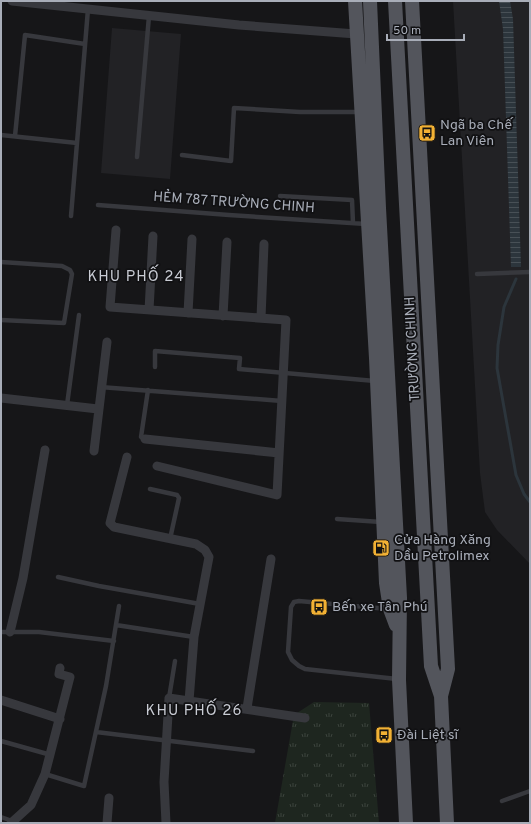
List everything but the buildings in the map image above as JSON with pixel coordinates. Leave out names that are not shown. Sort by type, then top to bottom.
[{"type":"main road","name":"TRƯỜNG CHINH","points":[[355,1],[377,381],[386,583],[395,610],[400,635],[399,680],[407,820]]},
{"type":"main road","name":"TRƯỜNG CHINH","points":[[370,1],[395,610]]},
{"type":"main road","name":"TRƯỜNG CHINH","points":[[395,1],[431,666],[441,696],[447,823]]},
{"type":"main road","name":"TRƯỜNG CHINH","points":[[412,1],[448,669],[441,696]]},
{"type":"main road","points":[[419,456],[435,430]]},
{"type":"street","points":[[12,1],[33,2],[239,25],[356,34]]},
{"type":"street","points":[[116,230],[110,307],[286,320],[277,496],[157,466]]},
{"type":"street","points":[[149,310],[154,236]]},
{"type":"street","points":[[188,313],[192,238]]},
{"type":"street","points":[[223,316],[227,242]]},
{"type":"street","points":[[261,318],[264,244]]},
{"type":"street","points":[[94,451],[100,387],[107,342]]},
{"type":"street","points":[[1,398],[98,409]]},
{"type":"street","points":[[145,439],[279,453]]},
{"type":"street","points":[[6,632],[23,578],[45,450]]},
{"type":"street","points":[[127,457],[110,523],[114,527],[196,544],[205,550],[209,557],[194,636],[189,701]]},
{"type":"street","points":[[247,708],[270,559]]},
{"type":"street","points":[[11,822],[31,805],[45,774],[70,677],[59,674],[60,668]]},
{"type":"street","points":[[166,823],[164,782],[169,698],[247,708],[305,718]]},
{"type":"street","points":[[1,700],[60,719]]},
{"type":"street","points":[[107,823],[109,798]]},
{"type":"lane","points":[[71,216],[88,9]]},
{"type":"lane","points":[[137,157],[149,16]]},
{"type":"lane","points":[[15,136],[25,35],[85,44]]},
{"type":"lane","points":[[182,155],[231,161],[234,108],[300,112],[361,112]]},
{"type":"lane","points":[[1,135],[77,143]]},
{"type":"lane","points":[[280,196],[352,200],[353,223]]},
{"type":"lane","name":"HẺM 787 TRƯỜNG CHINH","points":[[98,204],[229,215],[368,224]]},
{"type":"lane","points":[[1,262],[62,266],[70,270],[72,274],[66,319],[64,323],[1,320]]},
{"type":"lane","points":[[477,274],[530,272]]},
{"type":"lane","points":[[67,405],[79,315]]},
{"type":"lane","points":[[156,367],[155,351],[240,358],[239,369],[377,381]]},
{"type":"lane","points":[[100,387],[282,401]]},
{"type":"lane","points":[[145,439],[141,437],[148,390]]},
{"type":"lane","points":[[150,489],[177,495],[179,498],[170,539]]},
{"type":"lane","points":[[337,519],[383,522]]},
{"type":"lane","points":[[58,577],[200,604]]},
{"type":"lane","points":[[395,610],[300,601],[294,602],[291,607],[288,652],[292,660],[305,669],[399,680]]},
{"type":"lane","points":[[45,774],[84,786],[114,641],[119,606]]},
{"type":"lane","points":[[116,625],[194,636]]},
{"type":"lane","points":[[6,632],[39,632],[114,641]]},
{"type":"lane","points":[[169,698],[175,661]]},
{"type":"lane","points":[[96,732],[253,751]]},
{"type":"lane","points":[[1,741],[51,755]]},
{"type":"lane","points":[[502,800],[530,791]]},
{"type":"lane","points":[[1,817],[11,822]]},
{"type":"shaded area","points":[[453,1],[530,1],[530,564],[497,530],[485,512],[480,473]]},
{"type":"shaded area","points":[[499,1],[510,1],[513,19],[521,267],[511,267],[503,29]]},
{"type":"shaded area","points":[[112,28],[181,34],[170,179],[101,173]]},
{"type":"green space","points":[[314,702],[369,703],[379,823],[275,823],[294,715]]},
{"type":"waterway","points":[[516,279],[504,307],[498,345],[497,368],[516,475],[524,494],[530,502]]},
{"type":"place","name":"Ngã ba Chế Lan Viên","points":[[427,133]]},
{"type":"place","name":"Cửa Hàng Xăng Dầu Petrolimex","points":[[381,548]]},
{"type":"place","name":"Bến xe Tân Phú","points":[[319,607]]},
{"type":"place","name":"Đài Liệt sĩ","points":[[384,735]]},
{"type":"district","name":"KHU PHỐ 24","points":[[136,277]]},
{"type":"district","name":"KHU PHỐ 26","points":[[194,711]]}]
